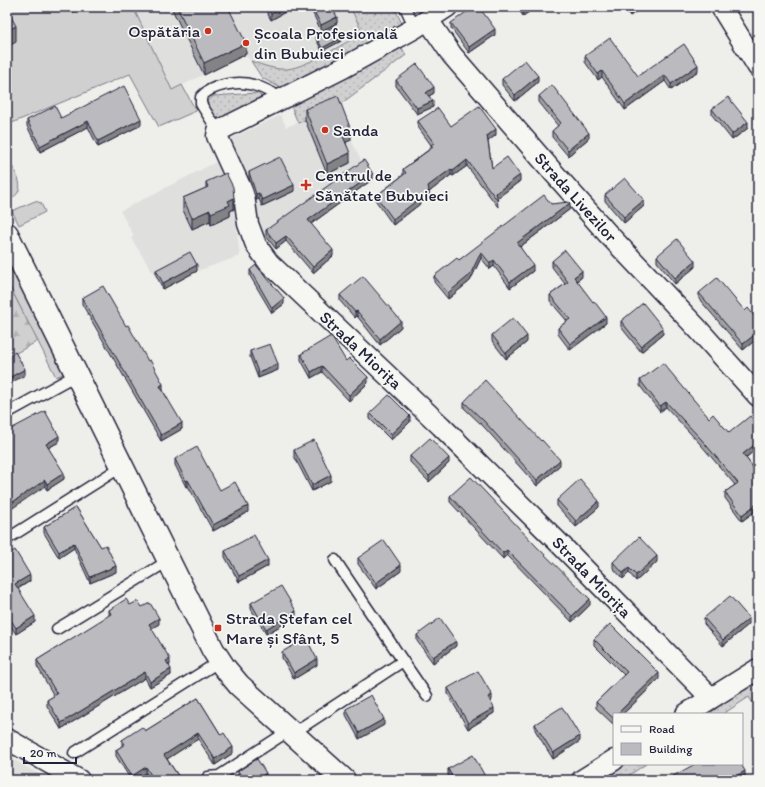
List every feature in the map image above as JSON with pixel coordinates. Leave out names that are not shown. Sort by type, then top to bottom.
[{"type":"street","points":[[218,131],[343,68],[422,24],[447,7]]},
{"type":"street","points":[[721,7],[758,67]]},
{"type":"street","name":"Strada Livezilor","points":[[422,24],[452,55],[608,234],[698,328],[758,396]]},
{"type":"street","name":"Strada Miorița","points":[[218,131],[217,136],[244,195],[248,224],[256,245],[269,263],[441,426],[559,542],[711,698]]},
{"type":"street","points":[[7,234],[121,467],[220,661],[239,684],[344,780]]},
{"type":"street","points":[[688,713],[758,669]]},
{"type":"street","points":[[7,739],[79,780]]},
{"type":"street","points":[[582,780],[613,761]]},
{"type":"lane","name":"Strada Livezilor","points":[[405,7],[422,24]]},
{"type":"lane","points":[[218,131],[202,104],[201,97],[206,91],[217,87],[234,84],[253,84],[282,98]]},
{"type":"lane","points":[[7,412],[76,375]]},
{"type":"lane","points":[[7,539],[121,467]]},
{"type":"lane","points":[[334,560],[427,696]]},
{"type":"lane","points":[[57,629],[168,561]]},
{"type":"lane","points":[[74,753],[220,661]]},
{"type":"lane","points":[[208,777],[219,776],[403,661]]},
{"type":"shaded area","name":"Școala Profesională din Bubuieci","points":[[133,7],[350,7],[363,32],[301,65],[287,69],[268,67],[251,61],[245,55],[172,90]]},
{"type":"shaded area","name":"Centrul de Sănătate Bubuieci","points":[[281,115],[286,127],[305,120],[351,140],[364,166],[373,179],[272,251],[264,244],[254,215],[258,210],[225,141]]},
{"type":"shaded area","points":[[220,160],[239,207],[234,210],[240,256],[197,271],[163,289],[131,238],[134,236],[120,211]]},
{"type":"shaded area","points":[[7,756],[50,780],[7,780]]},
{"type":"green space","points":[[7,7],[133,7],[172,90],[182,85],[196,111],[159,127],[130,74],[7,125]]},
{"type":"green space","points":[[350,7],[394,7],[404,28],[285,90],[262,78],[251,61],[278,69],[295,67],[315,59],[363,33]]},
{"type":"green space","points":[[399,43],[406,55],[338,106],[298,123],[291,106],[293,99]]},
{"type":"green space","points":[[257,93],[261,96],[259,100],[232,115],[221,118],[213,115],[207,102],[214,96]]},
{"type":"green space","points":[[7,158],[17,175],[20,187],[14,196],[7,200]]},
{"type":"green space","points":[[35,201],[41,203],[45,212],[19,225],[12,211]]},
{"type":"green space","points":[[7,255],[65,373],[56,377],[7,281]]},
{"type":"green space","points":[[7,281],[38,341],[7,358]]},
{"type":"green space","points":[[758,681],[758,698],[752,702],[749,697],[725,713],[712,713],[732,695]]},
{"type":"green space","points":[[623,765],[644,765],[622,780],[600,780]]},
{"type":"building","name":"Ospătăria","points":[[177,7],[228,7],[246,43],[204,63]]},
{"type":"building","points":[[267,7],[283,7],[271,14]]},
{"type":"building","points":[[312,7],[332,7],[337,17],[321,25]]},
{"type":"building","points":[[473,7],[479,7],[495,29],[469,47],[451,23]]},
{"type":"building","points":[[7,9],[16,26],[7,31]]},
{"type":"building","points":[[334,26],[341,38],[322,48],[316,36]]},
{"type":"building","points":[[610,38],[638,76],[684,44],[698,65],[671,84],[665,75],[625,104],[602,71],[598,74],[585,56]]},
{"type":"building","points":[[525,60],[538,76],[515,95],[502,79]]},
{"type":"building","points":[[417,64],[434,87],[426,93],[433,101],[417,108],[396,80]]},
{"type":"building","points":[[552,85],[589,133],[568,150],[552,131],[561,123],[539,96]]},
{"type":"building","points":[[124,86],[141,119],[98,141],[88,121],[40,146],[27,120],[55,106],[61,118]]},
{"type":"building","points":[[338,96],[351,130],[342,134],[350,153],[327,164],[305,109]]},
{"type":"building","points":[[728,97],[748,122],[732,134],[712,109]]},
{"type":"building","points":[[479,106],[496,129],[487,136],[492,168],[507,157],[520,175],[496,193],[498,201],[467,160],[453,171],[451,169],[428,186],[429,191],[393,219],[376,196],[406,173],[403,169],[433,147],[431,145],[434,143],[418,121],[438,108],[451,126]]},
{"type":"building","points":[[280,157],[294,185],[262,200],[259,193],[256,194],[249,172]]},
{"type":"building","points":[[364,160],[373,174],[308,220],[333,250],[313,267],[286,236],[276,243],[266,230]]},
{"type":"building","points":[[226,173],[233,187],[234,198],[228,201],[230,205],[211,213],[210,210],[192,218],[183,198],[208,187],[206,182]]},
{"type":"building","points":[[625,178],[644,200],[624,217],[605,195]]},
{"type":"building","points":[[544,195],[551,204],[570,203],[517,243],[533,265],[510,282],[494,260],[490,263],[481,252],[470,275],[448,293],[434,276],[457,258],[459,260]]},
{"type":"building","points":[[677,239],[695,261],[675,278],[657,256]]},
{"type":"building","points":[[565,250],[582,271],[574,277],[606,317],[570,344],[558,328],[570,319],[550,295],[568,282],[552,261]]},
{"type":"building","points":[[190,252],[197,265],[163,283],[156,270]]},
{"type":"building","points":[[256,265],[284,298],[272,308],[250,270]]},
{"type":"building","points":[[363,276],[401,321],[380,339],[357,311],[355,312],[340,295]]},
{"type":"building","points":[[717,278],[745,311],[748,308],[758,321],[758,332],[743,344],[699,293]]},
{"type":"building","points":[[103,286],[126,326],[128,325],[148,361],[150,360],[163,384],[160,386],[182,423],[161,435],[82,298]]},
{"type":"building","points":[[643,303],[663,328],[641,346],[621,321]]},
{"type":"building","points":[[513,318],[527,336],[506,353],[492,335]]},
{"type":"building","points":[[331,336],[346,361],[349,358],[368,377],[349,395],[322,366],[311,372],[301,354]]},
{"type":"building","points":[[270,344],[278,364],[258,372],[250,351]]},
{"type":"building","points":[[15,352],[25,369],[7,379],[7,357]]},
{"type":"building","points":[[663,363],[709,418],[713,414],[729,433],[750,416],[758,425],[758,442],[743,454],[758,474],[758,503],[742,515],[725,492],[738,483],[701,439],[666,402],[660,406],[640,380]]},
{"type":"building","points":[[485,380],[560,460],[537,480],[484,421],[464,402]]},
{"type":"building","points":[[389,395],[410,416],[391,434],[370,413]]},
{"type":"building","points":[[45,411],[59,436],[46,444],[64,473],[47,484],[45,480],[7,506],[7,431]]},
{"type":"building","points":[[430,438],[449,458],[429,476],[410,456]]},
{"type":"building","points":[[314,440],[331,475],[312,485],[294,450]]},
{"type":"building","points":[[197,447],[220,490],[235,482],[248,506],[213,525],[188,480],[186,481],[175,459]]},
{"type":"building","points":[[471,477],[536,546],[590,599],[572,616],[507,550],[503,553],[450,496]]},
{"type":"building","points":[[580,479],[599,501],[576,521],[557,500]]},
{"type":"building","points":[[76,507],[101,547],[106,545],[116,566],[90,577],[74,543],[59,552],[44,527]]},
{"type":"building","points":[[254,535],[268,560],[239,576],[225,551]]},
{"type":"building","points":[[639,537],[657,556],[636,575],[629,568],[623,573],[613,562]]},
{"type":"building","points":[[384,540],[401,565],[376,583],[358,558]]},
{"type":"building","points":[[15,550],[30,575],[15,584],[35,616],[16,628],[7,614],[7,555]]},
{"type":"building","points":[[281,586],[296,611],[266,629],[251,603]]},
{"type":"building","points":[[730,596],[749,618],[723,640],[704,618]]},
{"type":"building","points":[[126,599],[130,605],[138,601],[142,607],[150,603],[159,618],[149,624],[170,659],[166,661],[171,669],[150,682],[145,672],[61,723],[47,700],[57,694],[37,660],[111,614],[109,610]]},
{"type":"building","points":[[440,618],[456,641],[433,657],[417,635]]},
{"type":"building","points":[[610,624],[659,673],[618,713],[613,713],[613,718],[596,702],[627,672],[594,639]]},
{"type":"building","points":[[306,638],[317,659],[294,673],[282,652]]},
{"type":"building","points":[[478,671],[492,695],[488,697],[494,708],[468,723],[448,688]]},
{"type":"building","points":[[371,695],[384,719],[359,733],[346,709]]},
{"type":"building","points":[[198,698],[221,735],[224,733],[233,747],[215,759],[198,733],[164,755],[181,780],[154,780],[146,767],[132,776],[116,750],[125,744],[122,740],[142,727],[145,731]]},
{"type":"building","points":[[562,707],[580,736],[553,753],[535,724]]},
{"type":"building","points":[[473,755],[486,778],[481,780],[454,780],[448,769]]},
{"type":"building","points":[[257,759],[266,773],[256,780],[244,780],[238,771]]},
{"type":"building","points":[[693,765],[742,765],[745,771],[729,780],[666,780]]},
{"type":"place","name":"Ospătăria","points":[[208,31]]},
{"type":"place","name":"Școala Profesională din Bubuieci","points":[[246,43]]},
{"type":"place","name":"Sanda","points":[[325,130]]},
{"type":"place","name":"Centrul de Sănătate Bubuieci","points":[[306,185]]},
{"type":"place","name":"Strada Ștefan cel Mare și Sfânt, 5","points":[[218,628]]}]
